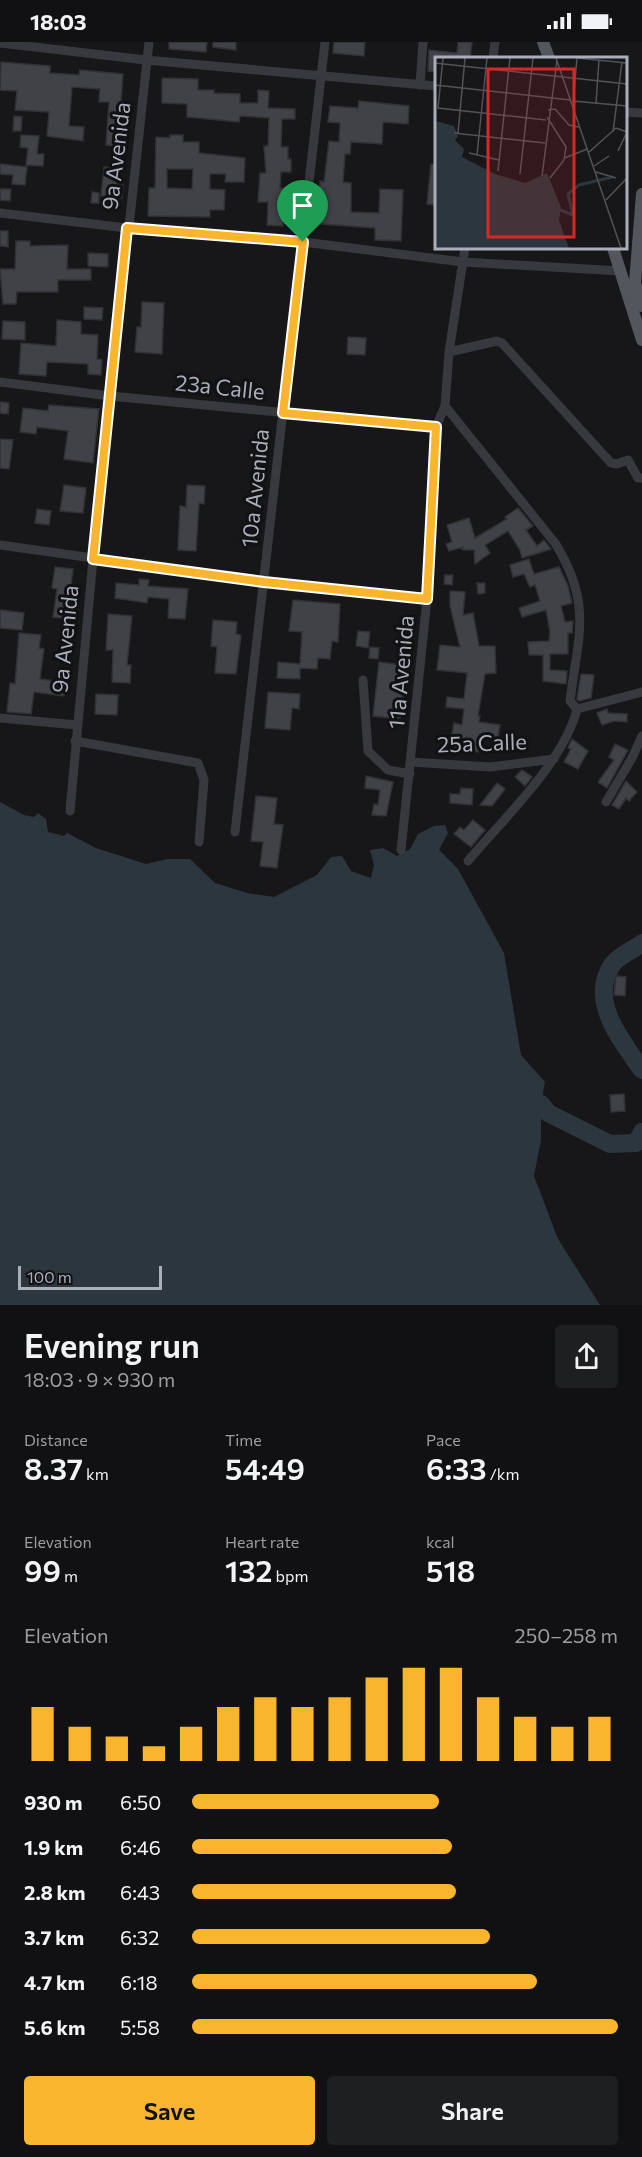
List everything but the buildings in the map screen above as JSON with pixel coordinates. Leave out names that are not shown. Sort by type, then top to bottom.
[{"type":"main road","points":[[543,42],[549,57]]},
{"type":"main road","points":[[642,194],[639,220],[642,340]]},
{"type":"main road","points":[[627,230],[635,227],[639,220]]},
{"type":"main road","points":[[613,249],[621,272],[640,306]]},
{"type":"street","name":"9a Avenida","points":[[70,811],[75,741],[127,228],[149,42]]},
{"type":"street","name":"10a Avenida","points":[[235,832],[326,42]]},
{"type":"street","points":[[420,85],[423,42]]},
{"type":"street","points":[[493,57],[495,42]]},
{"type":"street","points":[[0,43],[146,60],[435,86]]},
{"type":"street","points":[[627,112],[642,113]]},
{"type":"street","points":[[0,213],[127,228],[303,242],[463,262],[621,272]]},
{"type":"street","name":"11a Avenida","points":[[400,850],[410,774],[427,599],[436,427],[445,406],[449,352],[465,249]]},
{"type":"street","points":[[449,352],[502,342],[610,463],[617,464],[628,460],[638,478],[642,478]]},
{"type":"street","name":"23a Calle","points":[[0,382],[110,396],[436,427]]},
{"type":"street","points":[[445,406],[555,543],[568,563],[580,608],[582,628],[570,701],[577,709]]},
{"type":"street","points":[[0,545],[264,582],[427,599]]},
{"type":"street","points":[[363,680],[368,751],[388,770],[410,774]]},
{"type":"street","points":[[577,709],[642,692]]},
{"type":"street","points":[[468,861],[554,759],[573,726],[577,709]]},
{"type":"street","points":[[0,718],[77,725]]},
{"type":"street","points":[[606,802],[642,736]]},
{"type":"street","points":[[75,741],[198,763],[204,780],[200,842]]},
{"type":"street","name":"25a Calle","points":[[411,762],[490,767],[554,759]]},
{"type":"shaded area","points":[[0,802],[24,815],[34,817],[38,813],[46,819],[48,832],[64,836],[67,833],[96,848],[146,864],[167,859],[190,859],[215,883],[247,893],[274,897],[317,875],[331,857],[342,856],[351,871],[371,878],[374,865],[370,850],[383,848],[397,856],[410,849],[418,834],[434,826],[445,825],[448,833],[439,850],[458,869],[504,953],[521,1055],[545,1082],[541,1104],[541,1140],[534,1176],[558,1239],[600,1305],[0,1305]]},
{"type":"waterway","points":[[642,943],[612,965],[606,979],[604,993],[610,1020],[642,1070]]},
{"type":"waterway","points":[[541,1104],[548,1113],[610,1144],[636,1143],[642,1132]]},
{"type":"route","points":[[127,228],[303,242],[283,413],[436,427],[427,599],[264,582],[93,559],[127,228]]}]
